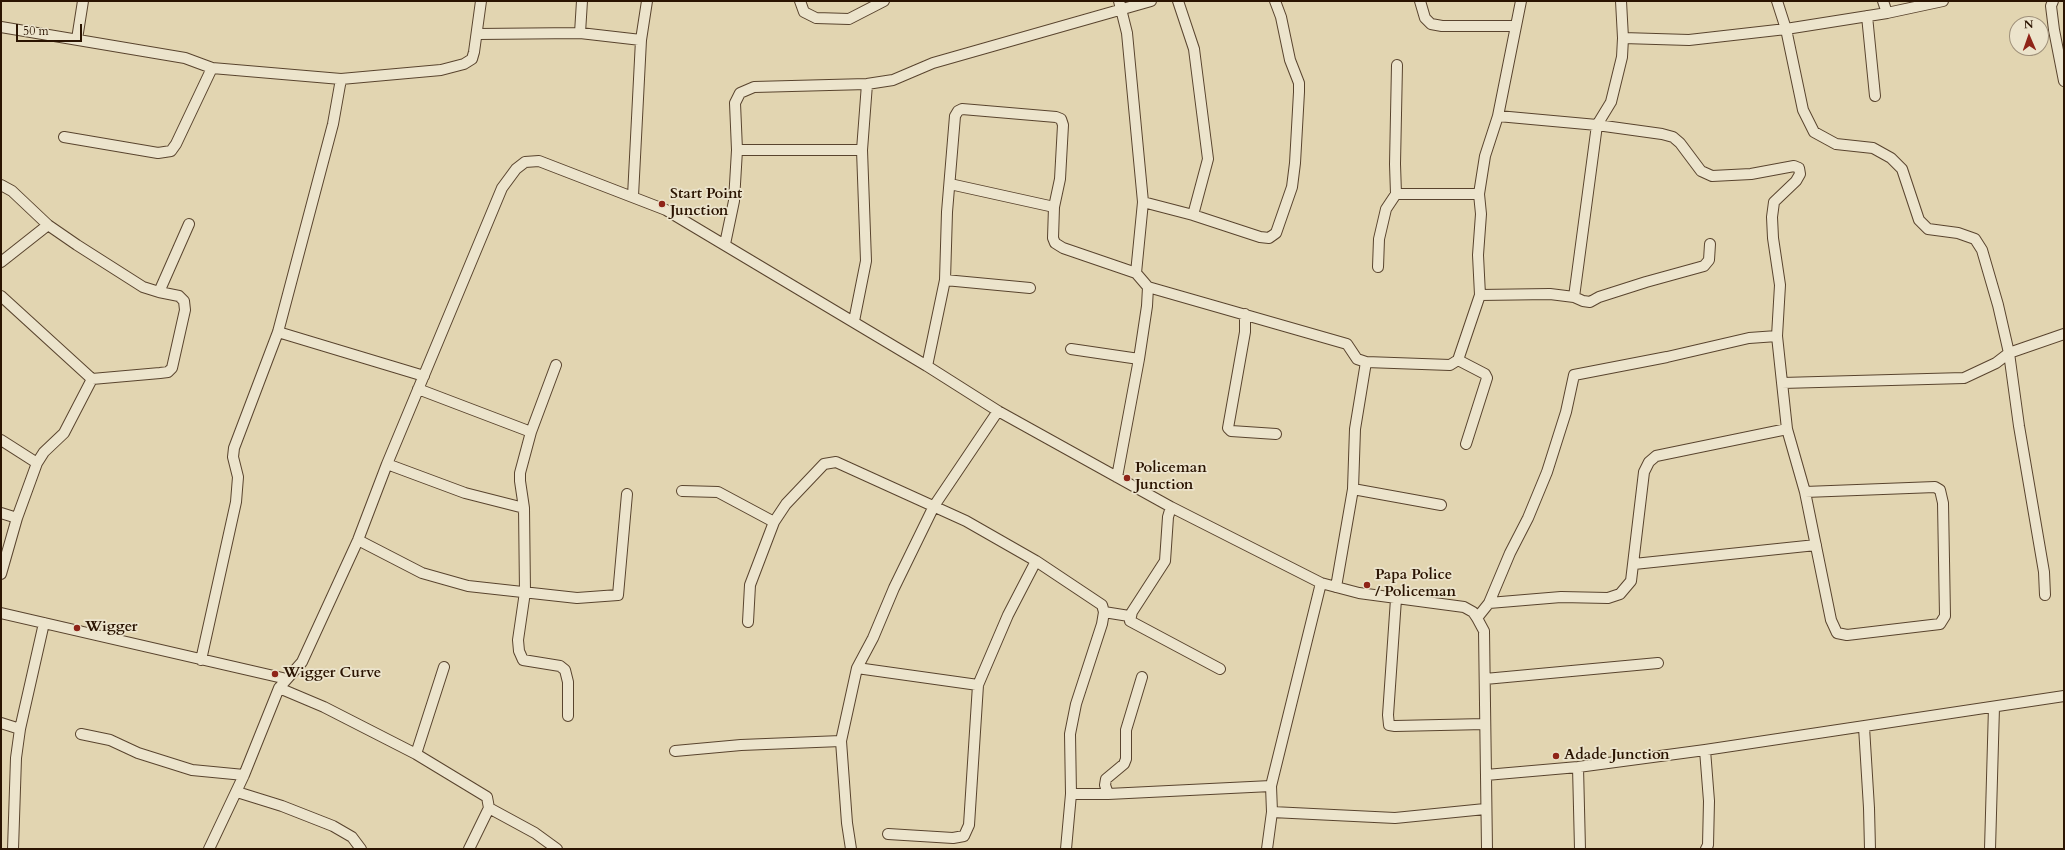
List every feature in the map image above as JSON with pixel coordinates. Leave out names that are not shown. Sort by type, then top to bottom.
[{"type":"street","points":[[77,39],[83,1]]},
{"type":"street","points":[[1,26],[46,36],[77,39],[185,58],[212,68],[341,79],[441,70],[464,64],[472,59],[478,34],[481,1]]},
{"type":"street","points":[[580,33],[582,1]]},
{"type":"street","points":[[633,196],[641,40],[647,1]]},
{"type":"street","points":[[800,1],[804,12],[816,18],[849,19],[884,1]]},
{"type":"street","points":[[725,244],[734,201],[736,150],[735,103],[740,93],[754,87],[867,84],[893,80],[939,61],[1120,5],[1152,1]]},
{"type":"street","points":[[1178,1],[1194,49],[1208,159],[1193,215]]},
{"type":"street","points":[[1143,202],[1193,215],[1260,237],[1269,238],[1276,233],[1292,187],[1295,163],[1299,82],[1290,60],[1281,16],[1275,1]]},
{"type":"street","points":[[1420,1],[1425,18],[1431,24],[1442,26],[1514,26]]},
{"type":"street","points":[[927,366],[945,280],[945,244],[955,116],[958,111],[962,109],[1056,117],[1062,119],[1060,179],[1054,207],[1053,238],[1055,243],[1063,248],[1136,273],[1148,287],[1347,344],[1357,359],[1366,362],[1450,365],[1458,360],[1480,295],[1478,255],[1481,214],[1478,194],[1485,156],[1498,116],[1514,26],[1521,1]]},
{"type":"street","points":[[1574,297],[1597,125],[1611,102],[1622,57],[1623,38],[1621,1]]},
{"type":"street","points":[[1777,1],[1786,29],[1802,110],[1814,132],[1836,144],[1873,148],[1891,158],[1902,169],[1919,220],[1928,228],[1958,233],[1975,239],[1982,250],[1990,275],[2009,353],[2018,426],[2044,572],[2045,595]]},
{"type":"street","points":[[1883,1],[1886,13]]},
{"type":"street","points":[[1623,38],[1689,40],[1786,29],[1886,13],[1943,1]]},
{"type":"street","points":[[2050,3],[2064,81]]},
{"type":"street","points":[[1120,5],[1127,32],[1143,202],[1136,273]]},
{"type":"street","points":[[1867,16],[1875,96]]},
{"type":"street","points":[[478,34],[580,33],[641,40]]},
{"type":"street","points":[[1378,267],[1379,239],[1386,209],[1396,194],[1395,164],[1397,65]]},
{"type":"street","points":[[64,137],[158,153],[170,151],[176,144],[212,68]]},
{"type":"street","points":[[201,660],[236,502],[238,488],[233,457],[234,448],[278,332],[332,124],[341,79]]},
{"type":"street","points":[[854,321],[866,261],[862,150],[867,84]]},
{"type":"street","points":[[1498,116],[1597,125],[1673,137],[1701,171],[1712,176],[1751,174],[1794,166],[1800,168],[1800,174],[1796,181],[1774,202],[1772,238],[1780,285],[1777,336],[1787,429],[1805,492],[1831,620],[1837,633],[1847,635],[1940,624],[1945,616],[1943,503],[1940,490],[1935,487],[1805,492]]},
{"type":"street","points":[[736,150],[862,150]]},
{"type":"street","points":[[210,849],[244,776],[279,688],[302,662],[358,540],[387,464],[502,188],[516,169],[525,162],[539,161],[666,210],[854,321],[998,411],[1171,507],[1321,583],[1396,599],[1433,602],[1464,607],[1478,618],[1484,630],[1486,849]]},
{"type":"street","points":[[950,184],[1054,207]]},
{"type":"street","points":[[1,185],[12,191],[48,225],[143,287],[179,296],[184,301],[185,310],[172,368],[168,372],[92,379],[1,296]]},
{"type":"street","points":[[1396,194],[1478,194]]},
{"type":"street","points":[[159,292],[189,224]]},
{"type":"street","points":[[1,262],[48,225]]},
{"type":"street","points":[[1480,295],[1550,294],[1574,297],[1583,302],[1590,302],[1599,297],[1646,282],[1704,266],[1709,260],[1710,244]]},
{"type":"street","points":[[945,280],[1030,288]]},
{"type":"street","points":[[1117,477],[1139,359],[1147,306],[1148,287]]},
{"type":"street","points":[[1245,314],[1245,332],[1228,428],[1230,431],[1276,434]]},
{"type":"street","points":[[278,332],[424,376]]},
{"type":"street","points":[[1782,383],[1964,378],[1996,363],[2009,353],[2064,334]]},
{"type":"street","points":[[1478,618],[1489,603],[1510,553],[1528,518],[1546,472],[1566,412],[1574,375],[1667,357],[1749,338],[1777,336]]},
{"type":"street","points":[[1071,349],[1139,359]]},
{"type":"street","points":[[1458,360],[1485,374],[1487,378],[1466,444]]},
{"type":"street","points":[[1336,587],[1353,488],[1356,429],[1366,362]]},
{"type":"street","points":[[556,365],[531,432],[522,463],[520,481],[524,508],[525,592],[518,640],[519,651],[523,660],[560,666],[565,670],[568,682],[568,716]]},
{"type":"street","points":[[1,574],[17,518],[37,463],[44,452],[64,433],[92,379]]},
{"type":"street","points":[[418,389],[531,432]]},
{"type":"street","points":[[851,849],[847,823],[841,741],[857,668],[873,638],[894,588],[934,506],[998,411]]},
{"type":"street","points":[[1489,603],[1561,597],[1608,598],[1620,594],[1631,581],[1644,472],[1649,462],[1656,456],[1787,429]]},
{"type":"street","points":[[1,440],[37,463]]},
{"type":"street","points":[[748,622],[750,585],[774,522],[786,504],[824,464],[836,462],[966,522],[1036,561],[1102,605],[1104,612],[1076,704],[1070,734],[1071,794],[1066,849]]},
{"type":"street","points":[[387,464],[465,493],[524,508]]},
{"type":"street","points":[[1353,488],[1441,506]]},
{"type":"street","points":[[682,491],[718,492],[774,522]]},
{"type":"street","points":[[358,540],[422,573],[468,586],[577,598],[618,595],[627,494]]},
{"type":"street","points":[[1129,616],[1165,561],[1168,517],[1171,507]]},
{"type":"street","points":[[1,513],[17,518]]},
{"type":"street","points":[[1634,564],[1816,545]]},
{"type":"street","points":[[888,834],[953,838],[964,836],[969,825],[978,685],[1008,615],[1036,561]]},
{"type":"street","points":[[1268,849],[1272,812],[1271,786],[1321,583]]},
{"type":"street","points":[[1396,599],[1388,715],[1390,725],[1485,724]]},
{"type":"street","points":[[1104,612],[1129,616]]},
{"type":"street","points":[[1,613],[287,679]]},
{"type":"street","points":[[1129,616],[1130,620],[1220,669]]},
{"type":"street","points":[[13,849],[16,758],[20,729],[44,623]]},
{"type":"street","points":[[1485,679],[1658,663]]},
{"type":"street","points":[[416,754],[444,667]]},
{"type":"street","points":[[857,668],[978,685]]},
{"type":"street","points":[[1108,794],[1105,786],[1106,779],[1124,764],[1126,759],[1126,730],[1142,677]]},
{"type":"street","points":[[279,688],[324,706],[416,754],[487,797],[488,808],[469,849]]},
{"type":"street","points":[[1486,776],[1578,767],[1705,750],[2064,696]]},
{"type":"street","points":[[1990,849],[1994,707]]},
{"type":"street","points":[[1,723],[20,729]]},
{"type":"street","points":[[1864,727],[1870,808],[1870,849]]},
{"type":"street","points":[[81,734],[110,740],[138,753],[192,770],[244,776]]},
{"type":"street","points":[[675,751],[741,745],[841,741]]},
{"type":"street","points":[[1705,750],[1710,801],[1708,846],[1706,849]]},
{"type":"street","points":[[1578,767],[1580,849]]},
{"type":"street","points":[[1071,794],[1108,794],[1271,786]]},
{"type":"street","points":[[237,792],[282,806],[333,826],[352,837],[361,849]]},
{"type":"street","points":[[488,808],[535,833],[557,849]]},
{"type":"street","points":[[1272,812],[1395,818],[1485,809]]},
{"type":"place","name":"Start Point Junction","points":[[662,204]]},
{"type":"place","name":"Policeman Junction","points":[[1127,478]]},
{"type":"place","name":"Papa Police / Policeman","points":[[1367,585]]},
{"type":"place","name":"Wigger","points":[[77,628]]},
{"type":"place","name":"Wigger Curve","points":[[275,674]]},
{"type":"place","name":"Adade Junction","points":[[1556,756]]}]
